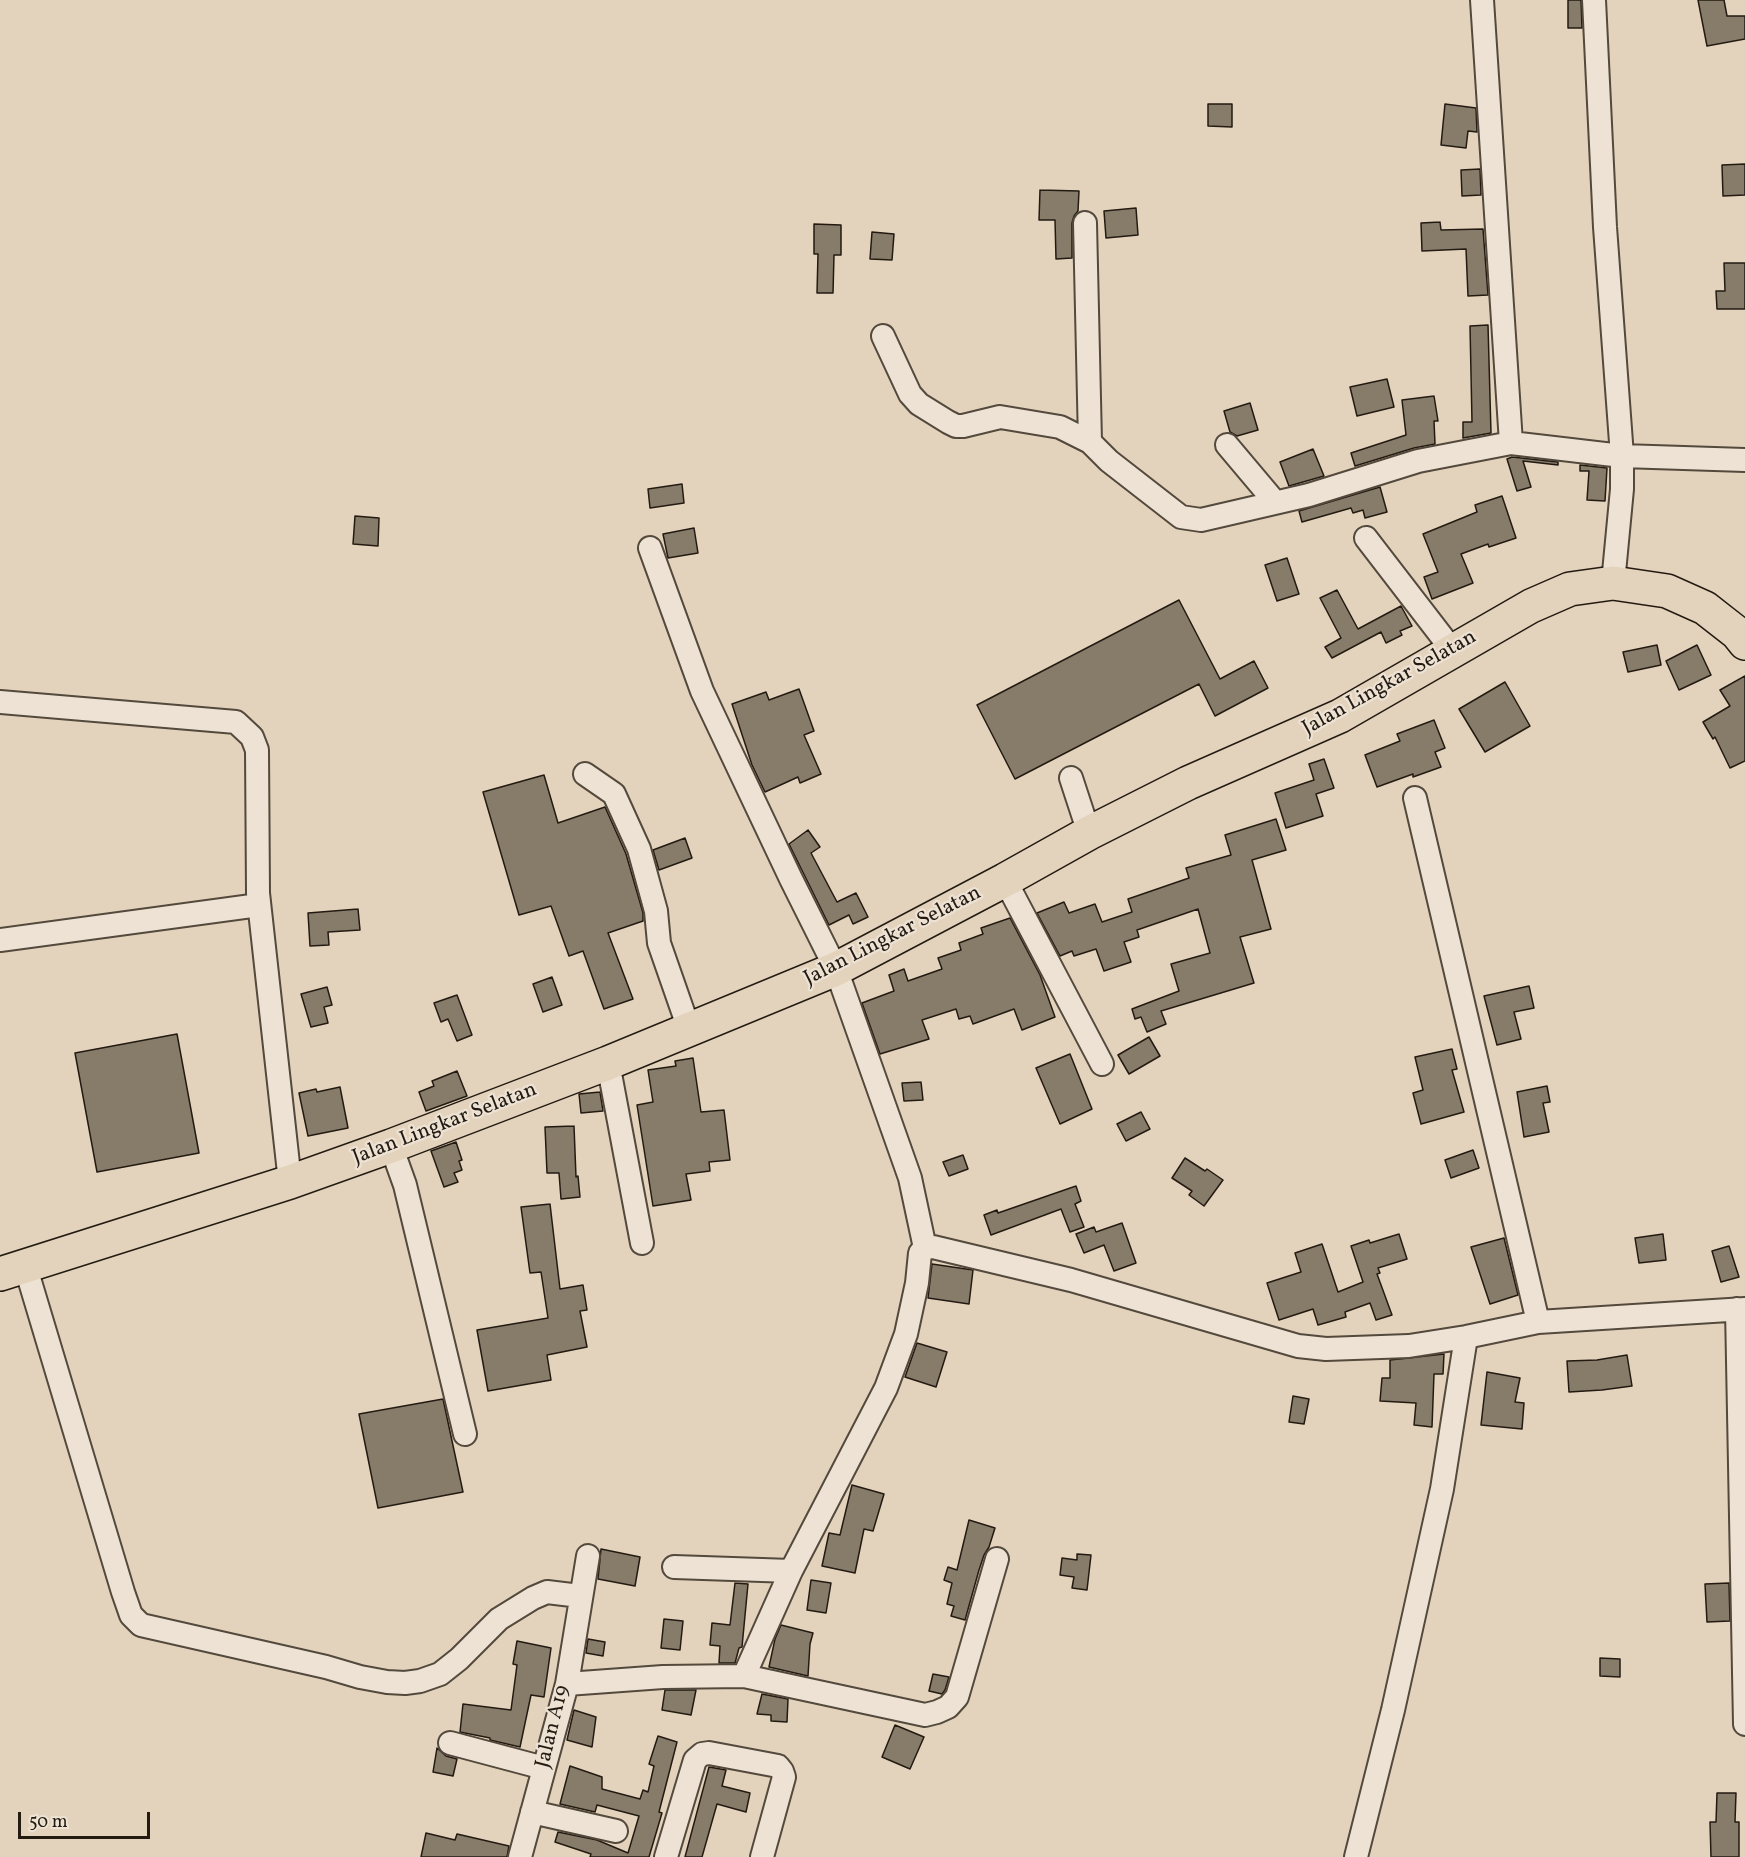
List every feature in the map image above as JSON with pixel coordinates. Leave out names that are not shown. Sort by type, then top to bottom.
[{"type":"highway","name":"Jalan Lingkar Selatan","points":[[13,1269],[290,1182],[391,1146],[608,1063],[836,969],[1005,880],[1089,832],[1188,783],[1340,716],[1531,606],[1570,589],[1613,583],[1667,591],[1705,608],[1737,633],[1745,643]]},
{"type":"street","points":[[1482,0],[1511,443]]},
{"type":"street","points":[[1594,0],[1605,227],[1622,456],[1622,489],[1613,583]]},
{"type":"street","points":[[1085,223],[1089,442]]},
{"type":"street","points":[[883,336],[910,394],[919,404],[948,422],[956,426],[963,426],[1000,417],[1060,427],[1089,442],[1109,461],[1181,518],[1200,520],[1309,495],[1418,461],[1511,443],[1622,456],[1745,460]]},
{"type":"street","points":[[1227,445],[1275,502]]},
{"type":"street","points":[[1366,538],[1454,651]]},
{"type":"street","points":[[650,548],[702,691],[836,969],[910,1178],[925,1248]]},
{"type":"street","points":[[0,702],[236,722],[252,737],[257,750],[260,905],[290,1182]]},
{"type":"street","points":[[585,774],[614,794],[639,849],[656,910],[659,943],[689,1029]]},
{"type":"street","points":[[1071,778],[1089,832]]},
{"type":"street","points":[[1415,798],[1538,1322]]},
{"type":"street","points":[[1005,880],[1102,1064]]},
{"type":"street","points":[[0,940],[260,905]]},
{"type":"street","points":[[608,1063],[642,1243]]},
{"type":"street","points":[[391,1146],[405,1185],[465,1434]]},
{"type":"street","points":[[744,1676],[791,1571],[886,1388],[906,1334],[917,1283],[920,1253],[925,1248],[933,1247],[1071,1280],[1298,1346],[1326,1349],[1409,1346],[1538,1322],[1741,1309],[1745,1724]]},
{"type":"street","points":[[13,1269],[131,1615],[141,1625],[327,1667],[360,1677],[405,1683],[440,1674],[459,1659],[499,1619],[533,1598],[547,1592],[580,1596]]},
{"type":"street","points":[[1356,1857],[1393,1710],[1442,1489],[1466,1337]]},
{"type":"street","name":"Jalan A19","points":[[520,1857],[567,1684],[588,1556]]},
{"type":"street","points":[[567,1684],[663,1677],[744,1676],[926,1714],[937,1712],[948,1707],[957,1697],[997,1559]]},
{"type":"street","points":[[674,1567],[791,1571]]},
{"type":"street","points":[[450,1743],[544,1768]]},
{"type":"street","points":[[666,1857],[695,1760],[702,1754],[709,1753],[778,1766],[782,1772],[784,1777],[762,1857]]},
{"type":"street","points":[[532,1812],[616,1831]]},
{"type":"building","points":[[1568,0],[1581,0],[1582,28],[1568,28]]},
{"type":"building","points":[[1698,0],[1724,0],[1727,16],[1745,16],[1745,39],[1707,46]]},
{"type":"building","points":[[1208,104],[1232,104],[1232,127],[1208,126]]},
{"type":"building","points":[[1445,104],[1476,108],[1477,132],[1468,131],[1466,148],[1441,145]]},
{"type":"building","points":[[1745,164],[1745,195],[1723,196],[1722,165]]},
{"type":"building","points":[[1480,169],[1481,195],[1462,196],[1461,170]]},
{"type":"building","points":[[1040,190],[1079,191],[1078,211],[1072,223],[1072,258],[1056,259],[1055,220],[1039,220]]},
{"type":"building","points":[[1136,208],[1138,235],[1106,238],[1104,211]]},
{"type":"building","points":[[1440,222],[1441,230],[1483,229],[1488,295],[1468,296],[1466,249],[1422,251],[1421,223]]},
{"type":"building","points":[[814,224],[841,225],[841,255],[834,255],[833,293],[817,293],[818,254],[814,254]]},
{"type":"building","points":[[872,232],[894,234],[892,260],[870,259]]},
{"type":"building","points":[[1724,263],[1745,263],[1745,309],[1717,309],[1716,291],[1725,291]]},
{"type":"building","points":[[1488,325],[1491,433],[1463,438],[1463,422],[1472,422],[1470,326]]},
{"type":"building","points":[[1387,379],[1394,407],[1357,416],[1350,387]]},
{"type":"building","points":[[1434,396],[1438,421],[1434,421],[1435,444],[1355,466],[1351,453],[1406,435],[1402,400]]},
{"type":"building","points":[[1250,403],[1258,430],[1237,436],[1230,432],[1224,411]]},
{"type":"building","points":[[1313,449],[1324,476],[1289,486],[1280,462]]},
{"type":"building","points":[[1512,457],[1558,462],[1558,465],[1523,461],[1531,487],[1517,491],[1507,459]]},
{"type":"building","points":[[1580,465],[1607,468],[1605,501],[1587,500],[1589,471],[1580,471]]},
{"type":"building","points":[[682,484],[684,503],[650,508],[648,489]]},
{"type":"building","points":[[1380,487],[1387,512],[1365,518],[1363,510],[1353,513],[1351,508],[1302,522],[1299,511]]},
{"type":"building","points":[[1502,496],[1516,538],[1489,547],[1488,544],[1461,554],[1473,583],[1432,599],[1424,577],[1438,572],[1423,534],[1477,512],[1475,505]]},
{"type":"building","points":[[355,516],[379,518],[378,546],[353,544]]},
{"type":"building","points":[[694,528],[698,553],[668,558],[663,534]]},
{"type":"building","points":[[1287,558],[1299,594],[1277,601],[1265,565]]},
{"type":"building","points":[[1337,590],[1358,629],[1401,606],[1412,626],[1400,631],[1402,635],[1386,643],[1381,632],[1332,658],[1325,647],[1341,638],[1320,598]]},
{"type":"building","points":[[1179,600],[1220,679],[1254,661],[1268,688],[1215,716],[1199,684],[1015,779],[977,705]]},
{"type":"building","points":[[1657,645],[1661,665],[1628,672],[1623,652]]},
{"type":"building","points":[[1697,645],[1711,675],[1679,690],[1666,661]]},
{"type":"building","points":[[1745,676],[1745,761],[1730,768],[1715,737],[1713,739],[1703,722],[1730,706],[1720,690]]},
{"type":"building","points":[[1505,682],[1530,726],[1485,752],[1459,709]]},
{"type":"building","points":[[799,689],[814,731],[804,735],[821,774],[800,783],[798,777],[765,792],[752,765],[732,704],[766,692],[769,700]]},
{"type":"building","points":[[1434,720],[1445,748],[1435,752],[1441,767],[1377,787],[1365,755],[1400,741],[1397,734]]},
{"type":"building","points":[[1324,759],[1334,788],[1316,794],[1323,816],[1286,828],[1275,793],[1314,780],[1309,764]]},
{"type":"building","points":[[544,775],[558,823],[605,807],[626,854],[643,913],[643,921],[608,933],[633,999],[604,1009],[583,951],[569,956],[551,906],[519,915],[483,792]]},
{"type":"building","points":[[1276,819],[1286,850],[1252,860],[1271,929],[1240,937],[1254,983],[1161,1011],[1166,1024],[1147,1032],[1141,1017],[1135,1019],[1132,1009],[1179,991],[1171,964],[1210,953],[1198,909],[1137,930],[1139,937],[1124,942],[1131,962],[1104,971],[1096,949],[1074,956],[1072,951],[1060,956],[1037,913],[1064,902],[1069,913],[1095,904],[1102,922],[1132,912],[1128,899],[1189,878],[1186,868],[1231,855],[1225,835]]},
{"type":"building","points":[[808,830],[820,847],[811,853],[837,902],[856,893],[868,917],[853,924],[849,915],[829,925],[789,844]]},
{"type":"building","points":[[685,838],[692,858],[659,870],[653,850]]},
{"type":"building","points":[[358,909],[360,930],[328,932],[329,945],[310,946],[308,913]]},
{"type":"building","points":[[1010,918],[1040,975],[1055,1017],[1022,1030],[1014,1009],[973,1024],[970,1016],[959,1019],[956,1009],[922,1020],[929,1039],[880,1054],[862,1003],[894,991],[889,975],[904,969],[908,981],[942,969],[938,958],[961,950],[959,943],[983,934],[981,928]]},
{"type":"building","points":[[552,977],[562,1005],[543,1012],[533,984]]},
{"type":"building","points":[[1529,986],[1534,1008],[1514,1012],[1521,1039],[1497,1045],[1484,996]]},
{"type":"building","points":[[327,987],[332,1005],[324,1007],[328,1023],[311,1027],[301,994]]},
{"type":"building","points":[[457,995],[472,1035],[457,1041],[448,1019],[441,1022],[434,1003]]},
{"type":"building","points":[[177,1034],[199,1153],[97,1172],[75,1053]]},
{"type":"building","points":[[1149,1037],[1160,1056],[1129,1074],[1118,1055]]},
{"type":"building","points":[[1452,1049],[1457,1069],[1452,1070],[1464,1112],[1421,1124],[1413,1093],[1423,1090],[1415,1057]]},
{"type":"building","points":[[1070,1054],[1092,1109],[1060,1124],[1036,1068]]},
{"type":"building","points":[[693,1058],[701,1112],[724,1110],[730,1160],[709,1162],[710,1171],[686,1174],[691,1200],[653,1206],[637,1105],[653,1102],[648,1070],[676,1066],[675,1061]]},
{"type":"building","points":[[457,1071],[467,1096],[426,1111],[419,1092],[434,1086],[432,1081]]},
{"type":"building","points":[[921,1082],[923,1100],[904,1101],[902,1083]]},
{"type":"building","points":[[1547,1086],[1550,1102],[1543,1103],[1549,1132],[1524,1137],[1517,1092]]},
{"type":"building","points":[[340,1087],[348,1128],[308,1136],[299,1093]]},
{"type":"building","points":[[600,1092],[603,1111],[581,1113],[579,1094]]},
{"type":"building","points":[[1141,1112],[1150,1129],[1126,1141],[1117,1124]]},
{"type":"building","points":[[574,1126],[576,1177],[578,1176],[580,1197],[561,1199],[559,1173],[547,1173],[545,1127]]},
{"type":"building","points":[[456,1142],[462,1160],[459,1161],[462,1170],[454,1173],[458,1182],[444,1187],[431,1151]]},
{"type":"building","points":[[1473,1150],[1479,1168],[1451,1178],[1445,1160]]},
{"type":"building","points":[[963,1155],[968,1169],[949,1176],[943,1162]]},
{"type":"building","points":[[1185,1158],[1223,1180],[1204,1206],[1189,1195],[1192,1191],[1172,1178]]},
{"type":"building","points":[[1076,1186],[1081,1201],[1075,1204],[1084,1227],[1070,1232],[1061,1209],[991,1235],[984,1215],[997,1210],[998,1213]]},
{"type":"building","points":[[550,1204],[560,1289],[583,1285],[587,1310],[580,1311],[587,1347],[547,1355],[551,1380],[488,1391],[477,1330],[548,1318],[541,1272],[530,1273],[521,1207]]},
{"type":"building","points":[[1122,1223],[1136,1263],[1114,1271],[1104,1245],[1084,1253],[1076,1234],[1094,1227],[1096,1232]]},
{"type":"building","points":[[1399,1234],[1407,1259],[1378,1268],[1380,1273],[1377,1274],[1392,1315],[1376,1320],[1370,1303],[1345,1312],[1346,1317],[1318,1325],[1313,1309],[1279,1320],[1267,1283],[1301,1272],[1295,1253],[1322,1244],[1338,1292],[1363,1282],[1351,1246]]},
{"type":"building","points":[[1663,1234],[1666,1260],[1639,1263],[1635,1238]]},
{"type":"building","points":[[1504,1238],[1518,1295],[1490,1304],[1471,1247]]},
{"type":"building","points":[[1729,1246],[1739,1277],[1721,1282],[1712,1251]]},
{"type":"building","points":[[932,1264],[973,1270],[969,1304],[928,1298]]},
{"type":"building","points":[[917,1343],[947,1352],[936,1387],[905,1377]]},
{"type":"building","points":[[1444,1354],[1443,1374],[1434,1374],[1432,1427],[1414,1425],[1416,1403],[1380,1401],[1382,1378],[1390,1378],[1390,1360]]},
{"type":"building","points":[[1627,1355],[1632,1386],[1569,1392],[1567,1361],[1597,1360]]},
{"type":"building","points":[[1487,1372],[1520,1378],[1515,1402],[1524,1403],[1522,1429],[1481,1425]]},
{"type":"building","points":[[1293,1396],[1309,1399],[1304,1424],[1289,1422]]},
{"type":"building","points":[[443,1399],[463,1492],[378,1508],[359,1414]]},
{"type":"building","points":[[852,1485],[884,1494],[873,1531],[864,1529],[855,1573],[822,1566],[829,1533],[840,1535]]},
{"type":"building","points":[[969,1520],[995,1528],[979,1570],[965,1620],[951,1616],[954,1606],[947,1604],[952,1583],[944,1580],[948,1567],[957,1570]]},
{"type":"building","points":[[601,1549],[640,1557],[635,1586],[598,1579]]},
{"type":"building","points":[[1077,1554],[1091,1555],[1087,1590],[1072,1588],[1074,1577],[1060,1575],[1062,1558],[1077,1560]]},
{"type":"building","points":[[811,1580],[831,1583],[826,1613],[807,1610]]},
{"type":"building","points":[[735,1583],[748,1584],[742,1647],[739,1648],[735,1663],[719,1663],[720,1646],[710,1645],[712,1623],[730,1625]]},
{"type":"building","points":[[1729,1583],[1730,1621],[1707,1622],[1705,1584]]},
{"type":"building","points":[[664,1619],[683,1621],[680,1650],[661,1648]]},
{"type":"building","points":[[781,1625],[813,1633],[808,1676],[769,1667],[775,1639]]},
{"type":"building","points":[[588,1639],[605,1642],[603,1656],[586,1653]]},
{"type":"building","points":[[517,1641],[551,1648],[544,1697],[531,1695],[520,1747],[460,1732],[463,1704],[511,1710],[517,1665],[513,1664]]},
{"type":"building","points":[[1600,1658],[1620,1659],[1620,1677],[1600,1676]]},
{"type":"building","points":[[933,1674],[949,1677],[942,1694],[929,1691]]},
{"type":"building","points":[[665,1690],[696,1690],[691,1715],[662,1710]]},
{"type":"building","points":[[762,1694],[788,1699],[787,1722],[771,1721],[771,1715],[757,1714]]},
{"type":"building","points":[[574,1710],[596,1717],[592,1747],[567,1740]]},
{"type":"building","points":[[895,1725],[924,1737],[910,1769],[882,1757]]},
{"type":"building","points":[[658,1736],[677,1742],[659,1812],[662,1813],[649,1857],[590,1857],[591,1854],[555,1842],[558,1832],[597,1840],[628,1853],[639,1816],[597,1805],[595,1812],[560,1804],[570,1766],[602,1777],[602,1789],[640,1799],[643,1790],[648,1792],[654,1766],[649,1764]]},
{"type":"building","points":[[437,1748],[446,1756],[457,1759],[453,1776],[433,1772]]},
{"type":"building","points":[[709,1767],[726,1770],[722,1786],[750,1793],[746,1812],[717,1804],[702,1857],[685,1857]]},
{"type":"building","points":[[1717,1793],[1736,1793],[1735,1822],[1739,1822],[1739,1857],[1711,1857],[1710,1822],[1716,1822]]},
{"type":"building","points":[[426,1833],[455,1840],[457,1834],[509,1846],[507,1857],[421,1857]]}]
